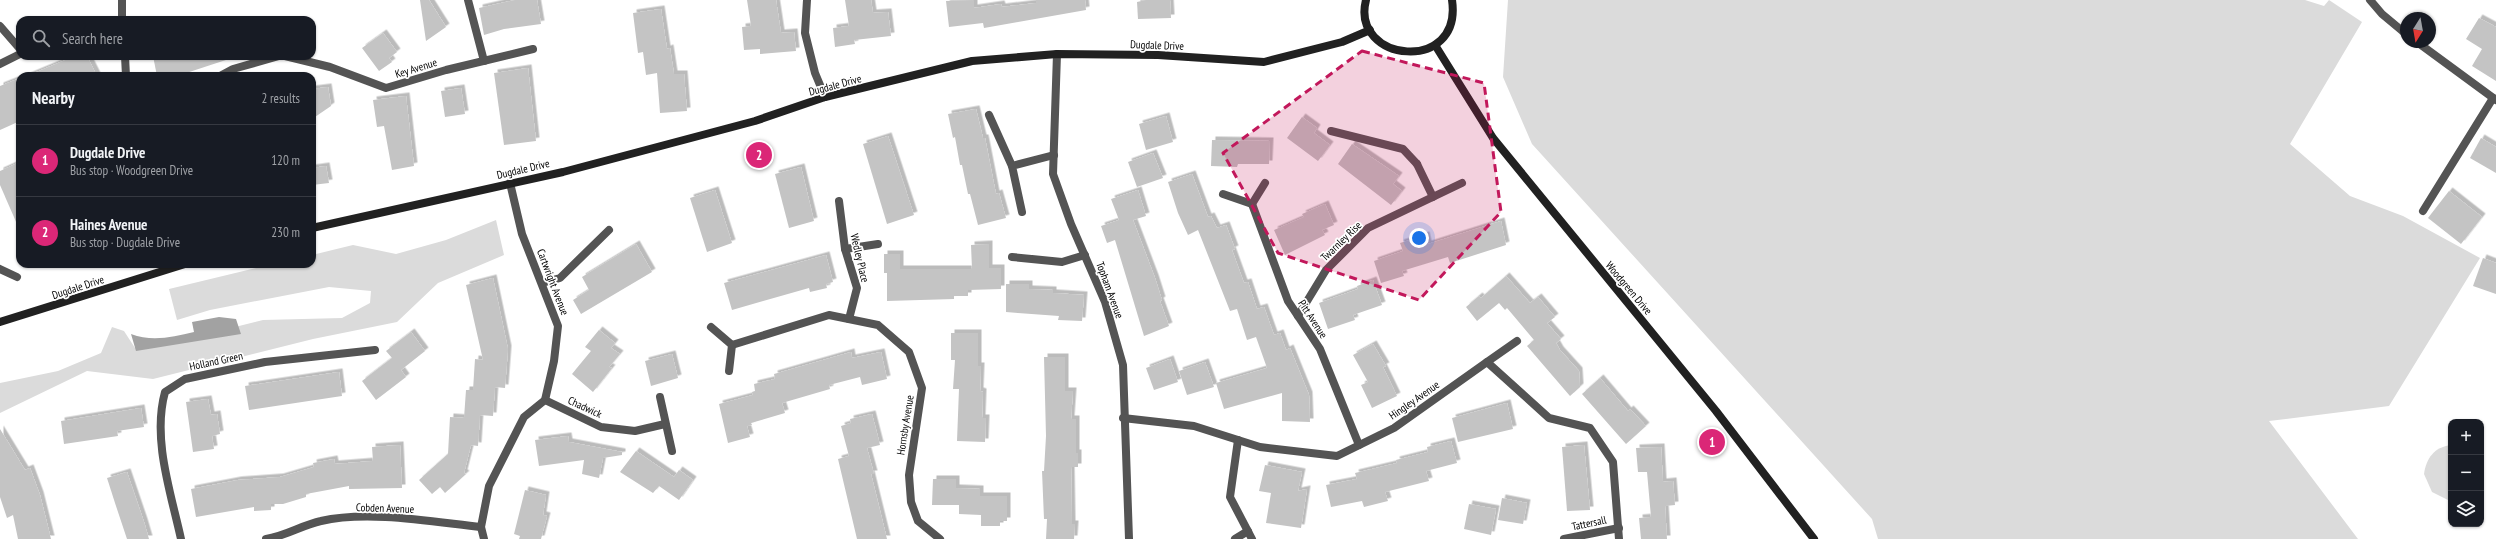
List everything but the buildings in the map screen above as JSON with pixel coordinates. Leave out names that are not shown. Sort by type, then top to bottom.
[{"type":"street","points":[[122,0],[122,16]]},
{"type":"street","points":[[468,0],[484,61]]},
{"type":"street","points":[[807,0],[805,33],[815,73],[825,97]]},
{"type":"street","points":[[1366,0],[1366,17],[1370,30],[1383,44],[1399,52],[1412,53],[1424,51],[1435,45],[1445,35],[1451,23],[1454,10],[1452,0]]},
{"type":"street","points":[[2370,0],[2382,14],[2400,29]]},
{"type":"street","points":[[0,26],[16,44]]},
{"type":"street","name":"Dugdale Drive","points":[[316,227],[510,183],[755,121],[825,97],[972,61],[1057,54],[1158,55],[1264,62],[1342,42],[1370,30]]},
{"type":"street","name":"Woodgreen Drive","points":[[1435,45],[1493,138],[1716,411],[1814,539]]},
{"type":"street","points":[[2423,211],[2495,99],[2425,48]]},
{"type":"street","name":"Key Avenue","points":[[301,60],[330,67],[386,88],[533,49]]},
{"type":"street","name":"Topham Avenue","points":[[1057,54],[1053,174],[1085,256],[1105,302],[1123,365],[1128,539]]},
{"type":"street","points":[[0,64],[16,56]]},
{"type":"street","points":[[125,60],[126,72]]},
{"type":"street","points":[[227,72],[265,60]]},
{"type":"street","points":[[989,115],[1012,166],[1022,212]]},
{"type":"street","points":[[1331,131],[1403,149],[1417,164],[1433,197]]},
{"type":"street","points":[[1012,166],[1054,155]]},
{"type":"street","name":"Cartwright Avenue","points":[[510,183],[522,234],[558,326],[554,361],[545,400]]},
{"type":"street","points":[[1223,194],[1252,204],[1265,183]]},
{"type":"street","name":"Twarnley Rise","points":[[1298,316],[1326,270],[1368,228],[1462,183]]},
{"type":"street","name":"Wedley Place","points":[[839,201],[845,249],[857,288],[849,320]]},
{"type":"street","name":"Pitt Avenue","points":[[1252,204],[1288,301],[1320,349],[1359,445]]},
{"type":"street","points":[[542,283],[560,278],[608,230]]},
{"type":"street","points":[[845,249],[878,244]]},
{"type":"street","points":[[1012,257],[1062,262],[1085,256]]},
{"type":"street","name":"Dugdale Drive","points":[[0,322],[172,268]]},
{"type":"street","points":[[0,269],[17,278]]},
{"type":"street","name":"Hornsby Avenue","points":[[732,345],[829,316],[878,325],[909,352],[922,388],[909,475],[911,502],[918,521],[940,539]]},
{"type":"street","points":[[711,327],[732,345],[729,371]]},
{"type":"street","name":"Hingley Avenue","points":[[1124,418],[1194,426],[1260,447],[1337,456],[1394,428],[1516,341]]},
{"type":"street","name":"Holland Green","points":[[181,539],[165,468],[160,409],[165,392],[186,379],[265,362],[375,350]]},
{"type":"street","points":[[1487,362],[1549,418],[1590,428],[1613,462],[1619,539]]},
{"type":"street","points":[[660,397],[672,451]]},
{"type":"street","points":[[484,539],[481,527],[489,486],[524,417],[545,400]]},
{"type":"street","name":"Chadwick","points":[[545,400],[601,427],[635,431],[665,424]]},
{"type":"street","points":[[1238,440],[1230,497],[1252,539]]},
{"type":"street","name":"Cobden Avenue","points":[[266,539],[277,537],[321,521],[362,517],[481,527]]},
{"type":"street","name":"Tattersall","points":[[1564,539],[1619,528]]},
{"type":"street","points":[[1235,539],[1248,531]]},
{"type":"highlighted area","points":[[1362,51],[1484,83],[1501,212],[1419,300],[1278,253],[1223,153]]},
{"type":"shaded area","points":[[1508,0],[2305,0],[2324,6],[2329,0],[2362,22],[2290,144],[2350,196],[2403,216],[2480,258],[2389,406],[2269,421],[2358,539],[1878,539],[1872,519],[1532,144],[1503,77]]},
{"type":"shaded area","points":[[496,220],[504,255],[438,283],[397,322],[313,339],[153,379],[87,371],[0,413],[0,383],[58,371],[101,353],[112,327],[124,331],[135,348],[191,338],[263,320],[342,318],[370,303],[371,291],[329,287],[210,310],[177,320],[169,289],[256,268],[316,268],[316,254],[353,245],[396,254],[446,240]]},
{"type":"shaded area","points":[[219,317],[236,319],[241,334],[136,351],[131,334],[147,338],[178,336],[194,332],[192,322]]},
{"type":"shaded area","points":[[2448,446],[2448,500],[2432,492],[2424,474],[2427,463],[2432,455],[2440,448]]},
{"type":"place","name":"Haines Avenue","points":[[759,155]]},
{"type":"place","name":"Dugdale Drive","points":[[1712,442]]}]
